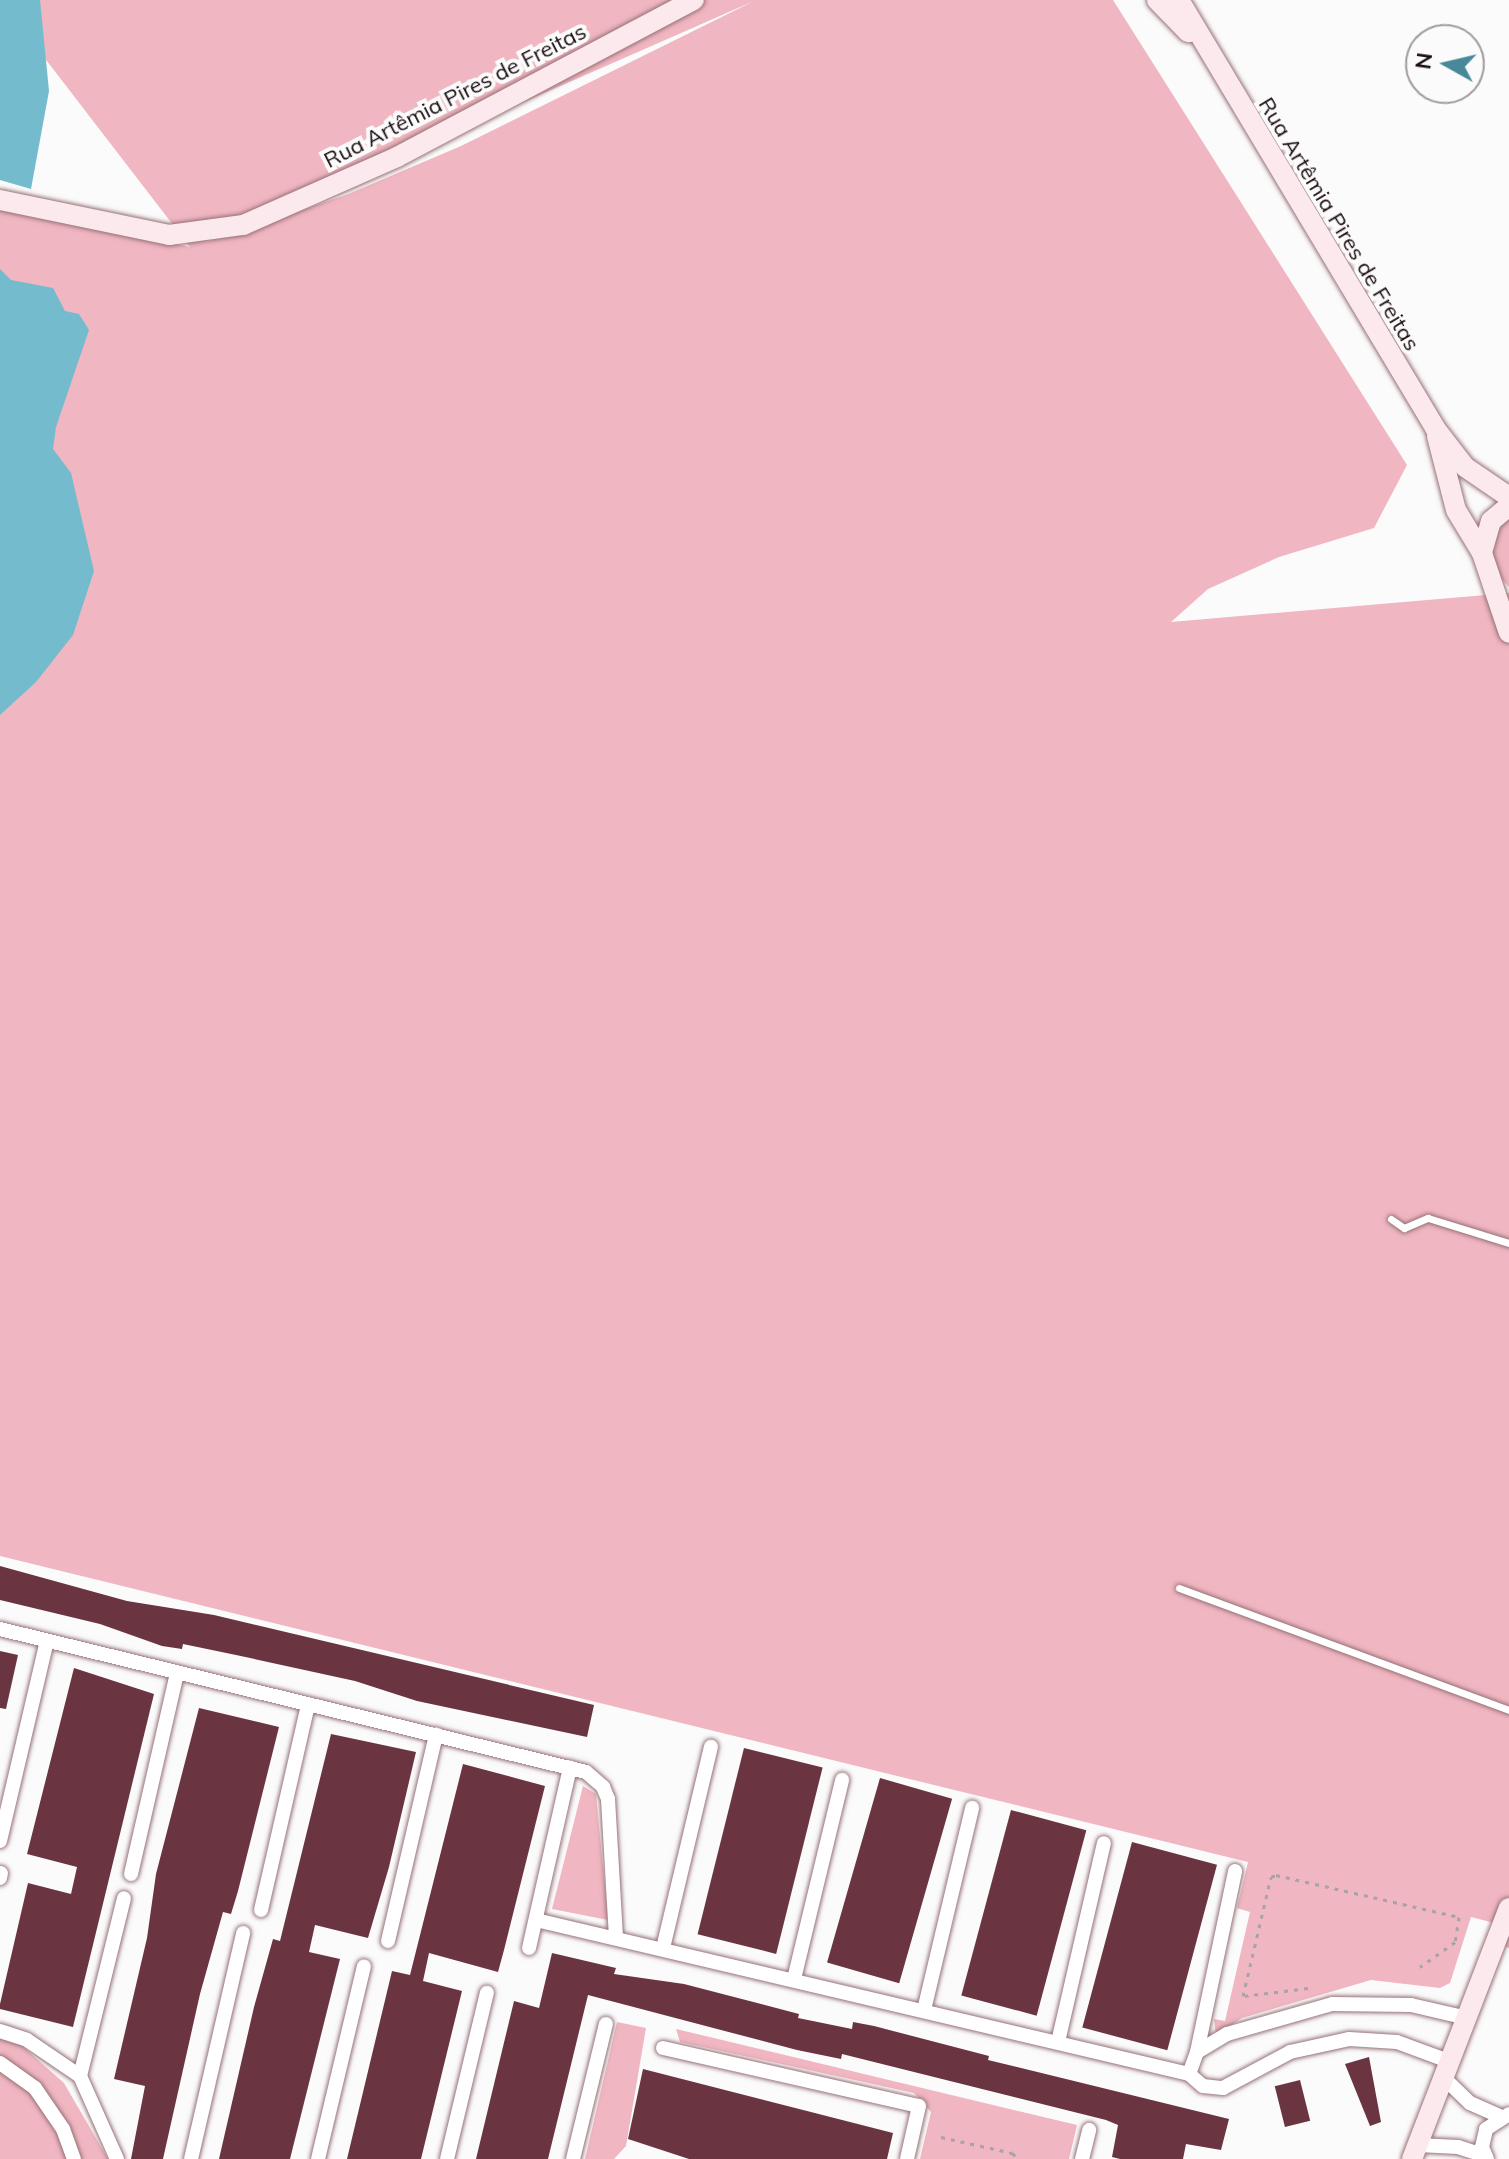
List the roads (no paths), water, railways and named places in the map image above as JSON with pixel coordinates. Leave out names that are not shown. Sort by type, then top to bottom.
[{"type":"street","name":"Rua Artêmia Pires de Freitas","points":[[0,200],[169,235],[243,225],[397,157],[694,0]]},
{"type":"street","points":[[1157,0],[1202,45]]},
{"type":"street","points":[[1179,0],[1202,45]]},
{"type":"street","name":"Rua Artêmia Pires de Freitas","points":[[1202,45],[1435,428]]},
{"type":"street","points":[[1435,428],[1465,467],[1509,497]]},
{"type":"street","points":[[1435,428],[1456,510],[1482,553],[1509,633]]},
{"type":"street","points":[[1482,553],[1491,521],[1509,506]]},
{"type":"street","points":[[1491,577],[1509,592]]},
{"type":"street","points":[[0,1629],[436,1734],[570,1768],[596,1778],[608,1799],[616,1937]]},
{"type":"street","points":[[0,1841],[47,1641]]},
{"type":"street","points":[[131,1874],[177,1673]]},
{"type":"street","points":[[261,1910],[308,1704]]},
{"type":"street","points":[[388,1941],[436,1734]]},
{"type":"street","points":[[663,1948],[711,1747]]},
{"type":"street","points":[[529,1948],[570,1768]]},
{"type":"street","points":[[794,1979],[842,1780]]},
{"type":"street","points":[[924,2010],[972,1808]]},
{"type":"street","points":[[1058,2042],[1104,1843]]},
{"type":"street","points":[[1189,2074],[1197,2052],[1235,1871]]},
{"type":"street","points":[[80,2076],[124,1898]]},
{"type":"street","points":[[536,1920],[1189,2074],[1203,2086],[1223,2088],[1290,2052],[1349,2039],[1397,2042],[1448,2070],[1470,2103],[1504,2115],[1483,2138],[1486,2158],[1458,2147],[1415,2152],[1448,2070],[1509,1908]]},
{"type":"street","points":[[191,2159],[243,1933]]},
{"type":"street","points":[[318,2159],[364,1966]]},
{"type":"street","points":[[447,2159],[487,1993]]},
{"type":"street","points":[[1197,2052],[1257,2024],[1332,2004],[1411,2005],[1467,2018]]},
{"type":"street","points":[[573,2159],[606,2024]]},
{"type":"street","points":[[0,2031],[27,2040],[80,2076],[117,2159]]},
{"type":"street","points":[[663,2048],[919,2106],[907,2159]]},
{"type":"street","points":[[0,2063],[35,2088],[63,2129],[74,2159]]},
{"type":"street","points":[[1082,2159],[1089,2130]]},
{"type":"lane","points":[[1391,1219],[1404,1228],[1428,1218],[1509,1243]]},
{"type":"lane","points":[[1179,1588],[1509,1710]]},
{"type":"water","points":[[0,0],[40,0],[49,91],[31,189],[0,180]]},
{"type":"water","points":[[0,269],[11,280],[53,288],[65,311],[79,314],[89,330],[56,427],[53,449],[71,473],[94,571],[73,635],[36,682],[0,715]]}]
